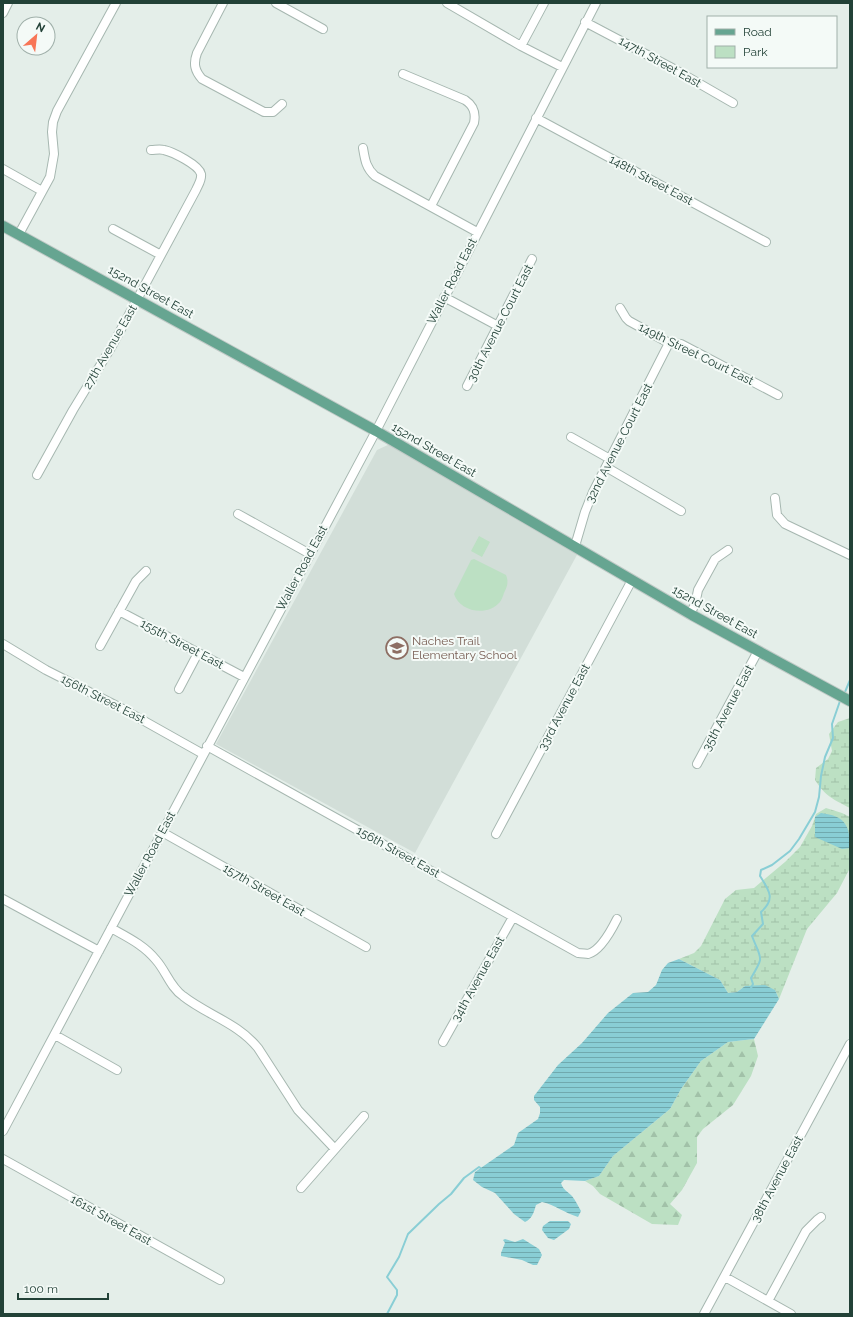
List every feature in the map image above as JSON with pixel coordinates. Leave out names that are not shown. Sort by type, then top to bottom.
[{"type":"main road","name":"152nd Street East","points":[[3,226],[376,431],[690,613],[850,700]]},
{"type":"street","points":[[3,13],[8,3]]},
{"type":"street","points":[[19,234],[50,176],[53,163],[52,132],[55,117],[116,3]]},
{"type":"street","points":[[223,3],[197,53],[194,62],[196,71],[202,78],[264,112],[273,112],[282,104]]},
{"type":"street","points":[[276,3],[323,29]]},
{"type":"street","points":[[447,3],[453,8],[521,46],[562,67]]},
{"type":"street","points":[[521,46],[544,3]]},
{"type":"street","name":"Waller Road East","points":[[3,1131],[376,431],[596,3]]},
{"type":"street","name":"147th Street East","points":[[586,22],[674,69],[734,104]]},
{"type":"street","points":[[403,74],[464,100],[474,110],[475,114],[474,124],[431,206]]},
{"type":"street","name":"148th Street East","points":[[536,118],[766,242]]},
{"type":"street","points":[[363,148],[365,162],[375,176],[477,232]]},
{"type":"street","name":"27th Avenue East","points":[[37,475],[73,410],[112,346],[201,179],[201,174],[194,165],[170,152],[163,150],[151,150]]},
{"type":"street","points":[[3,169],[42,191]]},
{"type":"street","points":[[113,229],[161,255]]},
{"type":"street","name":"30th Avenue Court East","points":[[467,386],[532,259]]},
{"type":"street","points":[[444,297],[498,326]]},
{"type":"street","name":"149th Street Court East","points":[[620,308],[629,321],[669,343],[681,344],[778,395]]},
{"type":"street","name":"32nd Avenue Court East","points":[[576,546],[585,512],[593,492],[669,343]]},
{"type":"street","points":[[571,437],[610,459]]},
{"type":"street","points":[[606,467],[681,511]]},
{"type":"street","points":[[775,498],[777,515],[785,524],[850,555]]},
{"type":"street","points":[[238,514],[310,554]]},
{"type":"street","points":[[690,613],[695,605],[698,590],[715,559],[728,550]]},
{"type":"street","points":[[100,646],[136,581],[146,571]]},
{"type":"street","name":"33rd Avenue East","points":[[496,834],[632,580]]},
{"type":"street","name":"155th Street East","points":[[119,611],[244,678]]},
{"type":"street","name":"156th Street East","points":[[3,644],[46,670],[205,750],[578,953],[589,953],[603,942],[611,932],[617,919]]},
{"type":"street","name":"35th Avenue East","points":[[697,764],[758,651]]},
{"type":"street","points":[[179,689],[198,653]]},
{"type":"street","name":"157th Street East","points":[[162,832],[366,947]]},
{"type":"street","points":[[3,899],[99,951]]},
{"type":"street","name":"34th Avenue East","points":[[443,1042],[513,917]]},
{"type":"street","points":[[111,928],[151,954],[173,987],[184,997],[236,1027],[251,1039],[298,1110],[335,1149]]},
{"type":"street","points":[[54,1035],[117,1070]]},
{"type":"street","name":"38th Avenue East","points":[[704,1314],[850,1044]]},
{"type":"street","points":[[301,1188],[364,1116]]},
{"type":"street","name":"161st Street East","points":[[3,1158],[220,1280]]},
{"type":"street","points":[[768,1301],[806,1231],[816,1220],[821,1217]]},
{"type":"street","points":[[725,1277],[791,1314]]},
{"type":"shaded area","name":"Naches Trail Elementary School","points":[[390,444],[578,553],[415,853],[216,744],[377,450]]},
{"type":"green space","points":[[479,536],[490,542],[482,557],[471,551]]},
{"type":"green space","points":[[474,559],[506,575],[507,578],[507,587],[501,601],[495,607],[488,610],[481,611],[468,608],[457,600],[454,594],[471,560]]},
{"type":"green space","points":[[850,718],[850,808],[826,794],[815,780],[816,768],[828,759],[832,751],[829,734],[838,722]]},
{"type":"green space","points":[[826,808],[850,817],[850,868],[837,893],[807,929],[779,999],[775,990],[745,986],[737,992],[728,993],[720,980],[679,959],[694,953],[701,946],[725,899],[736,890],[754,888],[785,862],[800,847],[812,826],[816,814]]},
{"type":"green space","points":[[754,1039],[758,1056],[751,1076],[733,1105],[703,1129],[697,1137],[697,1163],[682,1190],[670,1204],[682,1215],[678,1225],[652,1224],[600,1194],[593,1186],[585,1181],[599,1176],[613,1156],[670,1109],[681,1089],[701,1061],[728,1042]]},
{"type":"water","points":[[821,813],[836,816],[841,819],[849,833],[850,848],[842,849],[815,837],[815,817]]},
{"type":"water","points":[[679,959],[720,980],[728,993],[737,992],[745,986],[765,985],[775,990],[779,999],[754,1039],[728,1042],[701,1061],[681,1089],[670,1109],[613,1156],[599,1176],[585,1181],[564,1180],[561,1183],[564,1189],[572,1196],[581,1211],[578,1217],[542,1202],[536,1205],[531,1217],[525,1222],[514,1214],[495,1193],[482,1187],[473,1180],[475,1172],[514,1145],[518,1133],[538,1119],[540,1107],[534,1100],[534,1096],[558,1065],[582,1043],[608,1013],[633,993],[648,992],[656,985],[662,970],[668,963]]},
{"type":"water","points":[[550,1221],[568,1221],[571,1224],[569,1229],[554,1240],[548,1238],[542,1230],[543,1226]]},
{"type":"water","points":[[505,1239],[515,1242],[523,1239],[539,1249],[542,1255],[537,1265],[533,1265],[522,1260],[501,1256],[505,1243],[503,1240]]},
{"type":"waterway","points":[[845,692],[850,680]]},
{"type":"waterway","points":[[751,988],[753,984],[751,978],[760,961],[760,957],[752,936],[763,924],[761,912],[766,907],[770,899],[770,894],[760,876],[761,870],[772,865],[790,851],[815,812],[819,797],[825,757],[833,738],[832,724],[840,701]]},
{"type":"waterway","points":[[387,1314],[397,1295],[397,1290],[387,1277],[399,1257],[408,1234],[451,1194],[464,1178],[479,1167],[482,1169]]},
{"type":"place","name":"Naches Trail Elementary School","points":[[397,648]]}]
